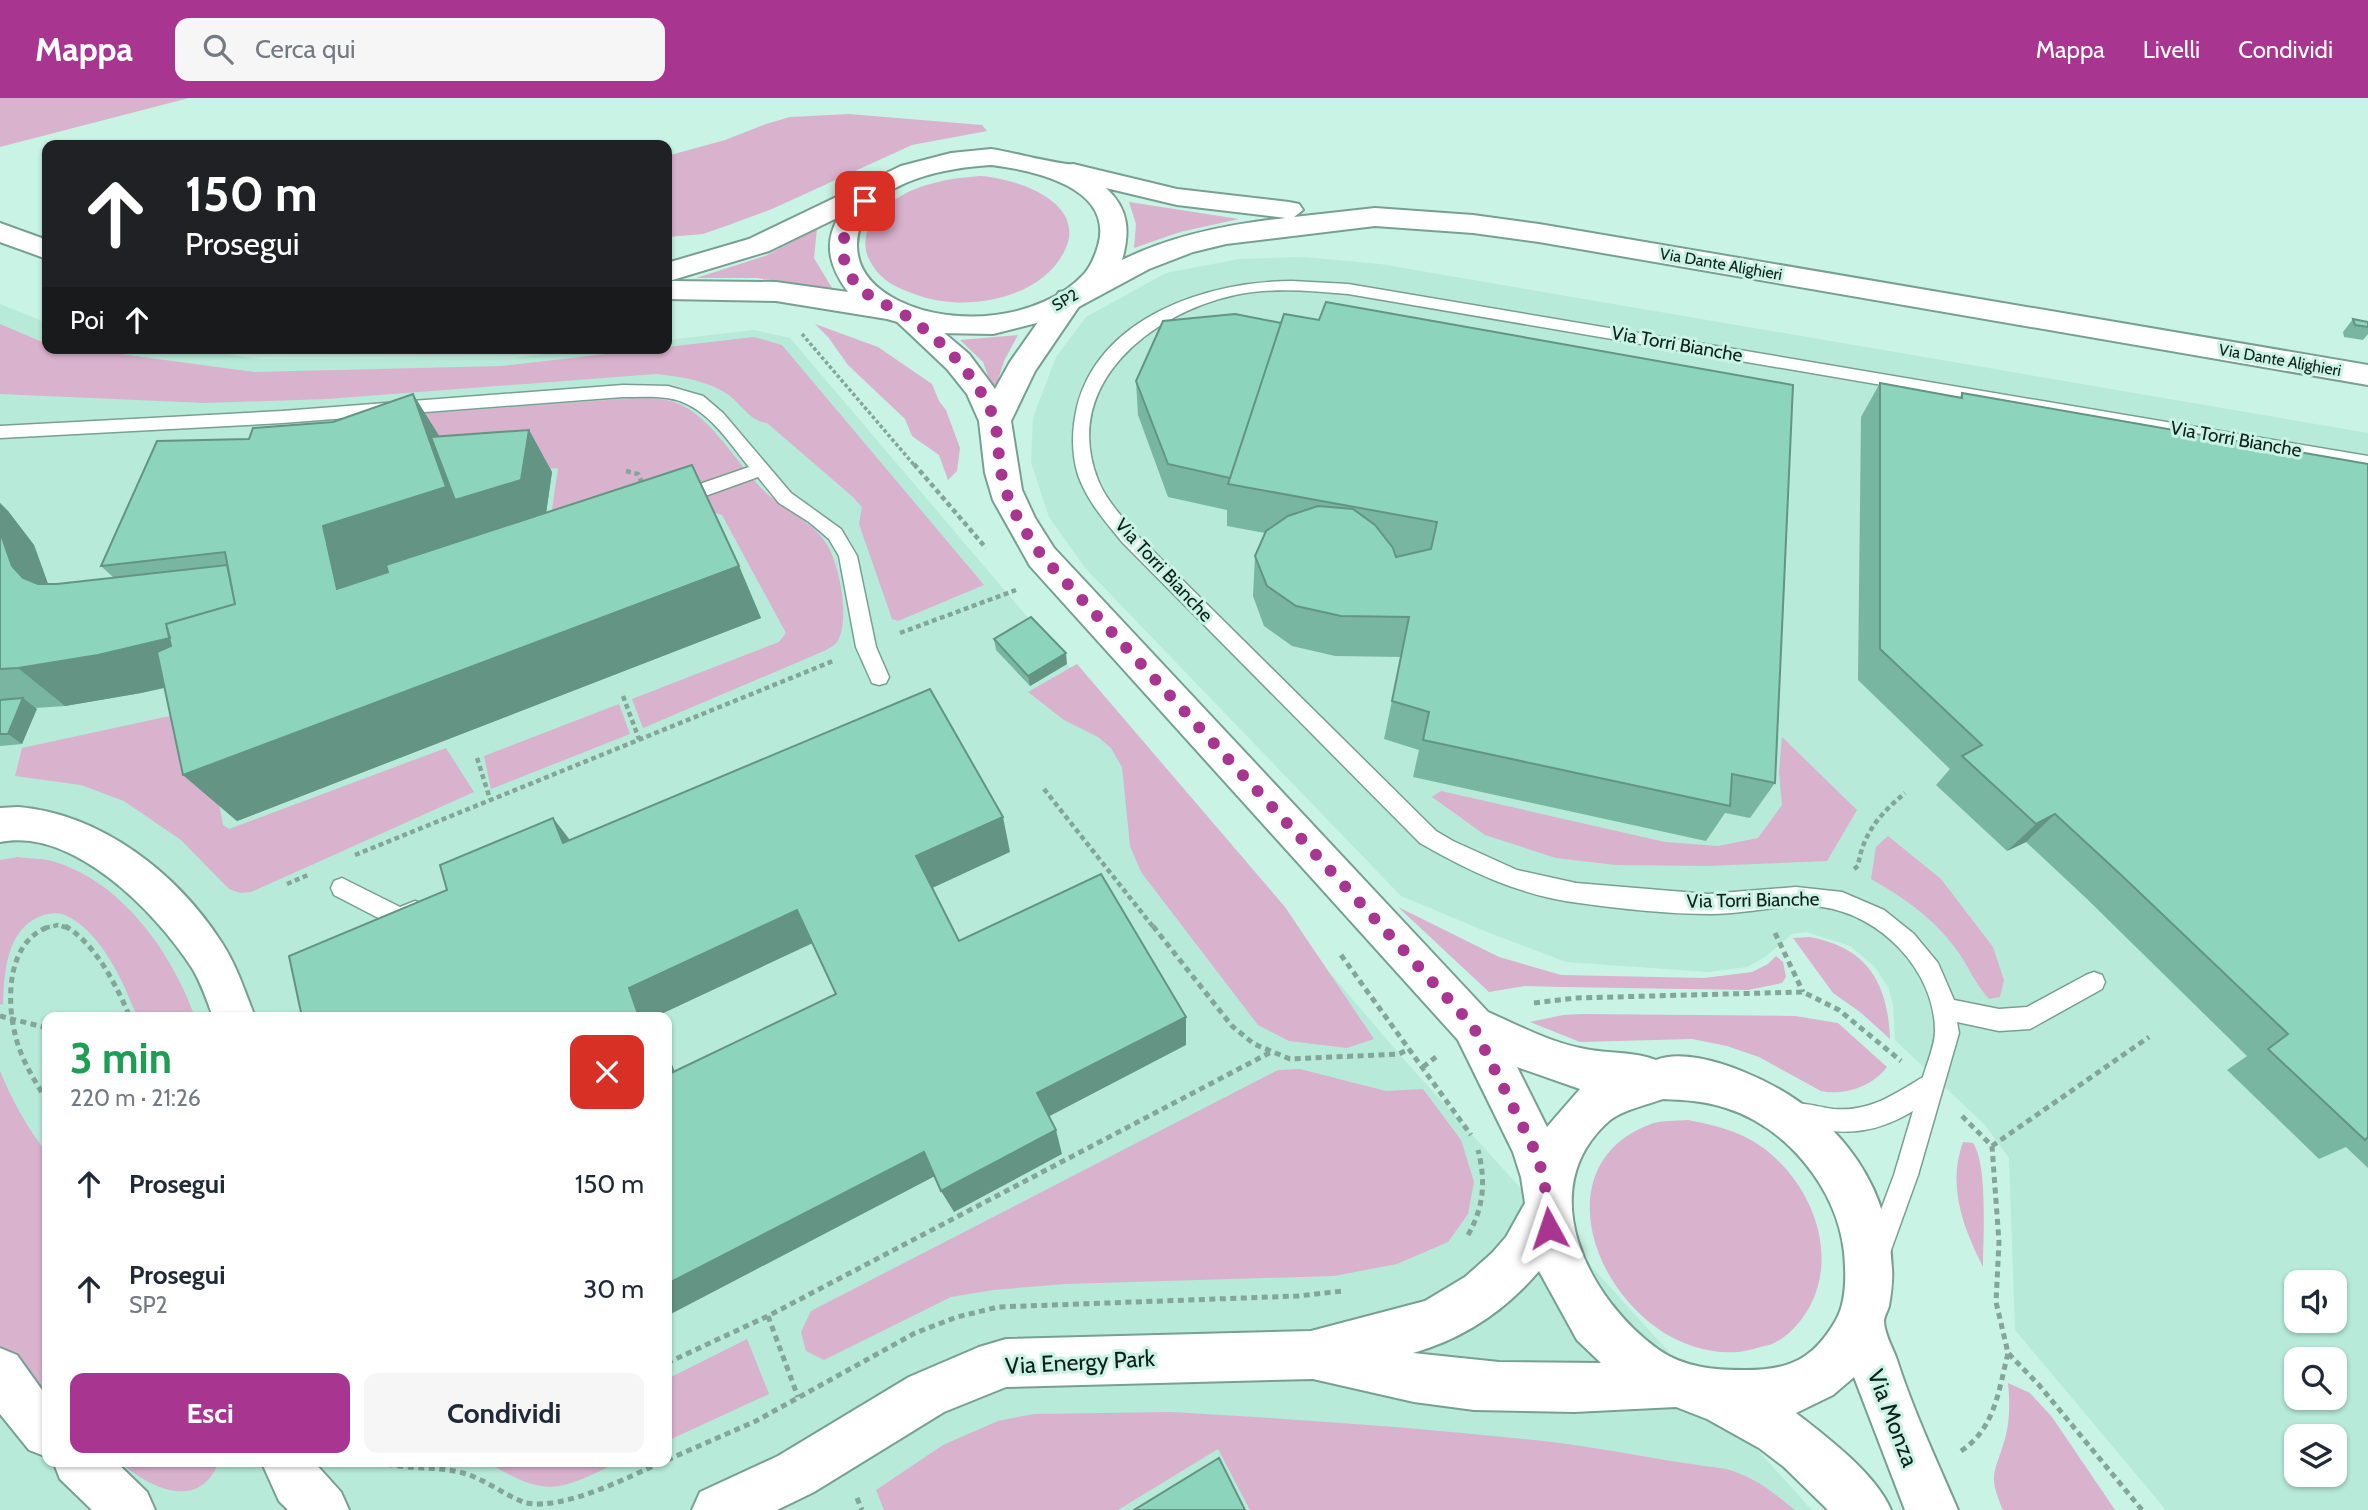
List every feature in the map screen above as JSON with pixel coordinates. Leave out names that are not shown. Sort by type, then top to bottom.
[{"type":"street","name":"SP2","points":[[1046,165],[1086,185],[1102,201],[1112,218],[1114,239],[1108,259],[1096,277],[1075,295],[1036,314],[990,324],[945,324],[905,315],[883,306],[865,293],[851,276],[843,257],[844,237],[852,217],[869,197],[891,182],[927,166],[964,159],[1006,158],[1046,165],[1120,184],[1219,204],[1375,217]]},
{"type":"street","points":[[672,271],[759,245],[891,182]]},
{"type":"street","name":"Via Dante Alighieri","points":[[1075,295],[1156,256],[1225,234],[1375,217],[1474,224],[1539,233],[2368,375]]},
{"type":"street","points":[[0,232],[42,248]]},
{"type":"street","points":[[672,290],[740,289],[803,293],[905,315],[942,346],[966,371],[995,421],[1003,481],[1024,529],[1042,556],[1473,1026],[1535,1151],[1544,1177],[1548,1206]]},
{"type":"street","points":[[995,421],[1021,369],[1075,295]]},
{"type":"street","points":[[0,825],[36,826],[64,834],[115,858],[146,882],[203,949],[232,1012]]},
{"type":"street","points":[[1473,1026],[1546,1059],[1585,1070],[1659,1078]]},
{"type":"street","points":[[1861,1322],[1867,1303],[1870,1273],[1863,1224],[1841,1175],[1814,1140],[1777,1110],[1750,1095],[1713,1082],[1681,1077],[1659,1078],[1634,1083],[1610,1093],[1582,1115],[1566,1135],[1555,1158],[1549,1184],[1549,1228],[1556,1257],[1570,1288],[1589,1319],[1622,1353],[1645,1369],[1777,1430],[1802,1449],[1865,1510]]},
{"type":"street","name":"Via Energy Park","points":[[1311,1355],[1434,1323],[1458,1310],[1509,1270],[1530,1243],[1548,1206]]},
{"type":"street","name":"Via Energy Park","points":[[718,1510],[804,1469],[893,1411],[937,1387],[1006,1363],[1040,1360],[1311,1355],[1406,1376],[1473,1385],[1693,1390],[1731,1399],[1764,1398],[1809,1382],[1841,1355],[1861,1322]]},
{"type":"street","name":"Via Monza","points":[[1861,1322],[1879,1386],[1914,1475],[1932,1510]]},
{"type":"street","points":[[0,1372],[42,1427]]},
{"type":"street","points":[[84,1467],[129,1510]]},
{"type":"street","points":[[289,1467],[297,1483],[323,1510]]},
{"type":"lane","name":"Via Torri Bianche","points":[[1870,1273],[1906,1175],[1930,1085],[1944,1051],[1947,1033],[1945,1009],[1938,986],[1928,967],[1907,942],[1864,911],[1826,898],[1797,897],[1709,904],[1573,893],[1516,881],[1469,862],[1428,837],[1128,537],[1091,486],[1080,443],[1085,401],[1104,363],[1133,335],[1172,311],[1200,300],[1239,290],[1288,285],[1348,289],[2368,462]]},
{"type":"lane","points":[[0,432],[282,417],[623,391],[668,392],[697,400],[785,498],[815,517],[835,534],[848,556],[866,647],[879,677]]},
{"type":"lane","points":[[665,503],[759,470]]},
{"type":"lane","points":[[342,888],[400,918],[438,901]]},
{"type":"lane","points":[[1945,1009],[2000,1020],[2030,1018],[2094,982]]},
{"type":"lane","points":[[1777,1110],[1850,1123],[1878,1118],[1896,1110],[1930,1085]]},
{"type":"path","points":[[350,857],[866,647],[1021,589]]},
{"type":"path","points":[[624,696],[639,739]]},
{"type":"path","points":[[477,758],[490,799]]},
{"type":"path","points":[[1044,789],[1231,1026],[1254,1044],[1290,1059],[1399,1054],[1409,1049]]},
{"type":"path","points":[[286,884],[312,873]]},
{"type":"path","points":[[42,1092],[16,1039],[13,1019],[12,981],[24,944],[37,931],[57,924],[69,928],[108,974],[127,1012]]},
{"type":"path","points":[[1461,1245],[1479,1216],[1483,1203],[1485,1186],[1479,1152],[1471,1135],[1423,1068],[1473,1026],[1525,1004],[1576,998],[1803,992],[1839,1010],[1930,1085],[1992,1146],[1998,1242],[1996,1302],[2008,1353],[1992,1416],[1975,1443],[1954,1455]]},
{"type":"path","points":[[0,1016],[42,1027]]},
{"type":"path","points":[[1992,1146],[2149,1037]]},
{"type":"path","points":[[672,1361],[768,1316],[1271,1052]]},
{"type":"path","points":[[672,1458],[756,1421],[915,1333],[957,1317],[998,1307],[1298,1296],[1350,1291]]},
{"type":"path","points":[[768,1316],[798,1397]]},
{"type":"path","points":[[2008,1353],[2039,1385],[2142,1510]]},
{"type":"path","points":[[401,1467],[460,1472],[486,1481],[510,1497],[536,1506],[563,1504],[651,1467]]},
{"type":"path","points":[[856,1494],[862,1510]]},
{"type":"shaded area","points":[[0,98],[189,98],[0,147]]},
{"type":"shaded area","points":[[849,114],[982,125],[987,131],[912,145],[772,209],[703,234],[672,237],[672,155],[725,140],[790,117]]},
{"type":"shaded area","points":[[980,176],[1028,188],[1057,206],[1066,218],[1069,233],[1065,250],[1054,267],[1021,290],[980,301],[939,301],[920,296],[885,280],[868,256],[865,242],[869,227],[882,210],[894,200],[920,187]]},
{"type":"shaded area","points":[[1129,202],[1239,219],[1180,232],[1134,248],[1136,224]]},
{"type":"shaded area","points":[[817,229],[814,258],[832,288],[757,278],[696,278],[765,256]]},
{"type":"shaded area","points":[[1303,257],[1380,264],[2368,433],[2368,1510],[2166,1510],[2015,1330],[2009,1158],[1985,1125],[1895,1040],[1893,1005],[1888,987],[1874,966],[1850,946],[1806,932],[1792,934],[1765,957],[1747,967],[1709,972],[1566,962],[1401,896],[1086,569],[1049,517],[1031,462],[1033,418],[1056,357],[1086,317],[1166,273],[1239,259]]},
{"type":"shaded area","points":[[0,304],[42,321],[42,354],[227,354],[260,359],[512,358],[546,354],[672,354],[672,339],[754,330],[790,338],[1399,1054],[1812,1510],[0,1510]]},
{"type":"shaded area","points":[[0,324],[42,342],[42,354],[120,354],[254,372],[502,366],[606,354],[672,354],[672,346],[754,337],[782,345],[984,585],[898,621],[892,619],[859,524],[862,507],[767,423],[749,415],[724,392],[699,381],[656,374],[327,399],[206,403],[0,394]]},
{"type":"shaded area","points":[[815,324],[878,347],[932,384],[946,410],[960,448],[957,471],[948,480],[939,455],[912,436],[905,419],[848,365]]},
{"type":"shaded area","points":[[1018,335],[1004,361],[994,393],[983,362],[960,340]]},
{"type":"shaded area","points":[[635,398],[668,400],[698,415],[764,491],[820,535],[835,564],[843,606],[841,632],[837,642],[829,648],[643,728],[632,699],[779,642],[786,633],[722,515],[715,513],[433,609],[550,523],[558,468],[466,475],[363,418]]},
{"type":"shaded area","points":[[1077,664],[1285,907],[1374,1039],[1347,1048],[1289,1041],[1258,1025],[1141,872],[1130,846],[1122,767],[1111,748],[1098,737],[1064,720],[1028,692]]},
{"type":"shaded area","points":[[619,704],[630,734],[491,789],[484,756]]},
{"type":"shaded area","points":[[202,709],[223,825],[229,829],[446,748],[474,792],[251,892],[240,893],[229,889],[181,840],[124,801],[81,785],[15,776],[22,748]]},
{"type":"shaded area","points":[[1782,737],[1857,810],[1827,861],[1707,866],[1615,865],[1556,858],[1485,835],[1432,797],[1441,791],[1665,842],[1718,846],[1758,838],[1782,805],[1779,772]]},
{"type":"shaded area","points":[[1888,836],[1941,879],[1993,947],[2004,980],[2000,997],[1989,999],[1959,953],[1930,920],[1908,902],[1871,879],[1876,847]]},
{"type":"shaded area","points":[[18,857],[50,861],[80,872],[102,886],[123,903],[159,945],[193,1012],[135,1012],[126,989],[101,946],[80,924],[57,913],[41,916],[20,931],[9,954],[3,1005],[0,1004],[0,860]]},
{"type":"shaded area","points":[[1398,907],[1499,957],[1561,975],[1704,978],[1752,972],[1768,964],[1776,956],[1783,962],[1786,977],[1782,983],[1748,990],[1525,986],[1489,992]]},
{"type":"shaded area","points":[[1809,937],[1846,949],[1871,971],[1885,1001],[1890,1039],[1860,1012],[1833,993],[1793,938]]},
{"type":"shaded area","points":[[1582,1014],[1795,1016],[1838,1023],[1887,1067],[1881,1074],[1858,1088],[1839,1092],[1821,1091],[1759,1057],[1727,1046],[1692,1039],[1580,1042],[1530,1022]]},
{"type":"shaded area","points":[[1300,1069],[1386,1091],[1423,1089],[1461,1140],[1474,1182],[1468,1214],[1448,1242],[1397,1264],[1334,1276],[1065,1284],[993,1290],[951,1297],[824,1360],[806,1351],[801,1332],[811,1311],[1278,1070]]},
{"type":"shaded area","points":[[0,1071],[20,1114],[42,1146],[42,1395],[0,1352]]},
{"type":"shaded area","points":[[1688,1120],[1736,1133],[1762,1147],[1794,1179],[1815,1219],[1821,1263],[1818,1285],[1810,1306],[1798,1324],[1775,1343],[1738,1352],[1694,1347],[1655,1327],[1624,1296],[1601,1259],[1590,1219],[1594,1181],[1613,1148],[1651,1124]]},
{"type":"shaded area","points":[[1963,1142],[1973,1143],[1981,1168],[1984,1203],[1983,1267],[1969,1237],[1957,1190],[1958,1158]]},
{"type":"shaded area","points":[[747,1339],[769,1394],[672,1439],[672,1376]]},
{"type":"shaded area","points":[[2008,1383],[2030,1393],[2052,1417],[2115,1510],[2003,1510],[1995,1489],[1994,1475],[2007,1428]]},
{"type":"shaded area","points":[[1171,1412],[1410,1428],[1596,1448],[1736,1472],[1762,1485],[1795,1510],[1250,1510],[1218,1449],[1118,1510],[884,1510],[876,1490],[943,1445],[998,1421],[1034,1414]]},
{"type":"shaded area","points":[[127,1467],[216,1467],[201,1486],[189,1491],[161,1488]]},
{"type":"shaded area","points":[[496,1467],[608,1467],[585,1478],[557,1486],[529,1483]]},
{"type":"building","points":[[1326,302],[1793,385],[1775,783],[1732,774],[1730,806],[1423,740],[1429,712],[1392,701],[1409,617],[1341,616],[1296,606],[1267,586],[1255,556],[1266,531],[1288,516],[1318,506],[1353,509],[1375,525],[1393,548],[1396,557],[1431,549],[1437,522],[1228,484],[1284,314],[1319,320]]},
{"type":"building","points":[[1235,314],[1281,323],[1230,478],[1168,464],[1136,381],[1163,321]]},
{"type":"building","points":[[2353,319],[2368,322],[2368,327],[2355,325]]},
{"type":"building","points":[[1880,383],[1962,398],[1962,393],[2368,464],[2368,1137],[2365,1140],[2268,1049],[2288,1034],[2055,814],[2036,824],[1962,756],[1982,745],[1880,649]]},
{"type":"building","points":[[413,394],[446,487],[323,526],[337,589],[388,572],[386,565],[692,465],[739,566],[183,775],[157,652],[171,646],[166,624],[235,604],[225,552],[101,566],[157,441],[249,439],[253,428],[333,422]]},
{"type":"building","points":[[529,430],[521,480],[455,500],[431,437]]},
{"type":"building","points":[[0,532],[12,566],[23,578],[38,584],[227,565],[235,604],[166,624],[170,638],[98,655],[0,669]]},
{"type":"building","points":[[1031,617],[1066,653],[1028,676],[994,639]]},
{"type":"building","points":[[930,689],[1003,817],[916,856],[959,941],[1101,874],[1186,1017],[1037,1093],[1056,1130],[941,1191],[924,1152],[672,1281],[672,1073],[836,994],[797,910],[629,988],[637,1012],[301,1012],[289,956],[447,890],[440,865],[553,818],[563,843]]},
{"type":"building","points":[[23,698],[8,734],[0,734],[0,700]]},
{"type":"building","points":[[1219,1458],[1245,1510],[1134,1510]]},
{"type":"route","points":[[865,201],[847,226],[843,242],[844,259],[854,281],[877,302],[905,315],[928,333],[966,371],[975,384],[995,421],[1003,481],[1011,504],[1042,556],[1473,1026],[1535,1151],[1544,1177],[1549,1228]]}]
